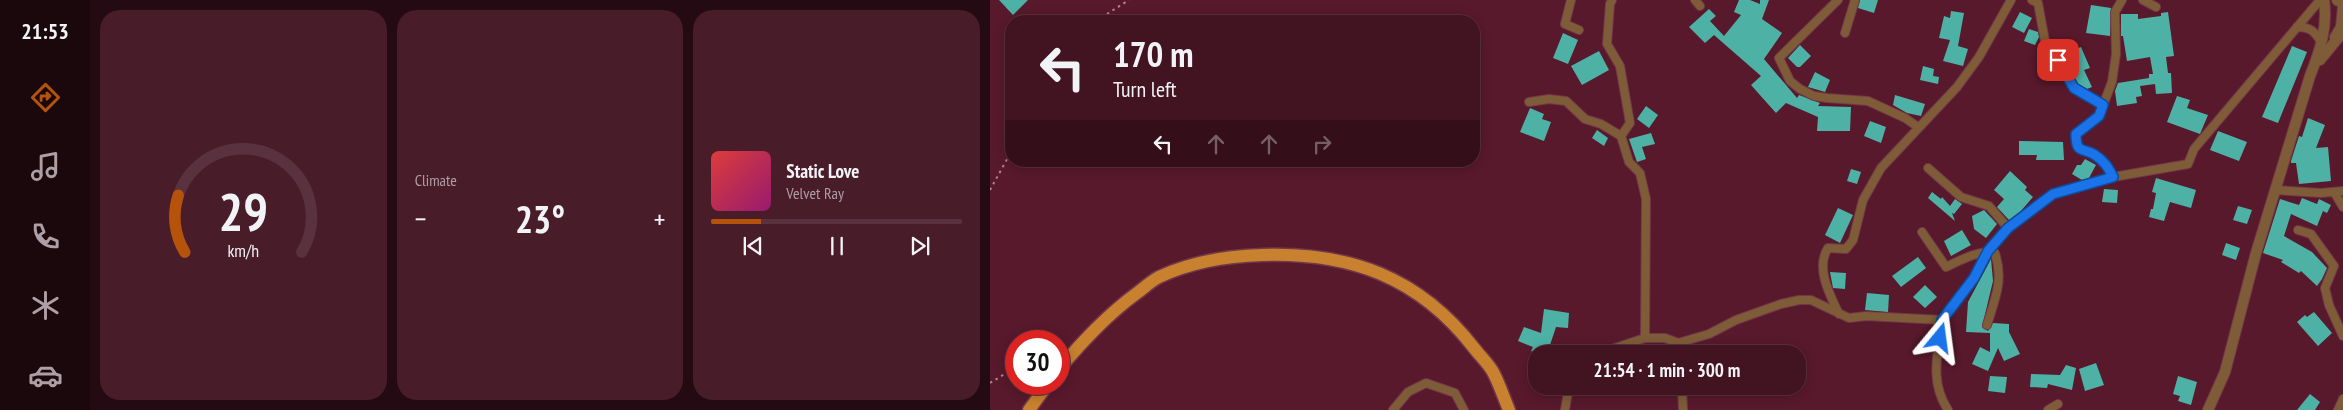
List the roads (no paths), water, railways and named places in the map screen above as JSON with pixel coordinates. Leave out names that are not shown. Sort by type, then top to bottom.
[{"type":"main road","points":[[1070,357],[1112,311],[1157,278],[1199,263],[1238,256],[1292,254],[1333,258],[1377,271],[1419,294],[1458,327],[1492,372],[1509,410]]},
{"type":"main road","points":[[1029,410],[1040,395]]},
{"type":"street","points":[[1571,0],[1565,24],[1579,30]]},
{"type":"street","points":[[1612,0],[1610,4],[1607,44],[1620,66],[1630,123],[1621,136]]},
{"type":"street","points":[[1838,0],[1779,58],[1790,81],[1814,96],[1868,101],[1905,118],[1918,127]]},
{"type":"street","points":[[1845,33],[1855,0]]},
{"type":"street","points":[[1839,314],[1822,268],[1828,248],[1846,249],[1853,240],[1863,200],[1881,168],[1957,88],[1979,57],[2011,0]]},
{"type":"street","points":[[2032,0],[2038,4],[2045,41],[2074,88],[2103,105]]},
{"type":"street","points":[[2113,177],[2107,164],[2093,153],[2081,151],[2076,144],[2076,134],[2099,116],[2112,82],[2116,54],[2115,12],[2122,0]]},
{"type":"street","points":[[2143,0],[2156,7]]},
{"type":"street","points":[[1948,410],[1940,397],[1935,373],[1942,320],[1974,278],[1988,251],[2008,228],[2053,194],[2113,177],[2188,164],[2194,149],[2320,0]]},
{"type":"street","points":[[2324,0],[2326,45]]},
{"type":"street","points":[[2339,3],[2342,28]]},
{"type":"street","points":[[2313,8],[2318,9],[2331,24],[2342,28]]},
{"type":"street","points":[[2297,27],[2309,27],[2326,45]]},
{"type":"street","points":[[2208,410],[2225,372],[2256,253],[2310,76],[2326,45],[2342,28]]},
{"type":"street","points":[[1529,102],[1549,99],[1566,100],[1585,119],[1600,124],[1621,136],[1630,162],[1640,173],[1646,199],[1645,338]]},
{"type":"street","points":[[1928,168],[1961,197],[1989,206],[2008,228]]},
{"type":"street","points":[[2275,190],[2321,193],[2343,191]]},
{"type":"street","points":[[2334,192],[2343,207]]},
{"type":"street","points":[[2298,230],[2311,234],[2334,266],[2325,288],[2329,305],[2343,336]]},
{"type":"street","points":[[1922,232],[1946,267],[1988,251],[1995,253],[2000,270],[1998,291],[1987,326]]},
{"type":"street","points":[[1624,345],[1645,338],[1665,338],[1678,342],[1709,334],[1736,320],[1781,304],[1799,300],[1811,300],[1849,318],[1866,316],[1942,320]]},
{"type":"street","points":[[1393,410],[1408,392],[1426,383],[1455,393],[1464,410]]},
{"type":"street","points":[[1565,410],[1568,395]]},
{"type":"street","points":[[1682,395],[1683,410]]},
{"type":"street","points":[[2338,410],[2343,399]]},
{"type":"street","points":[[2048,410],[2058,404]]}]
